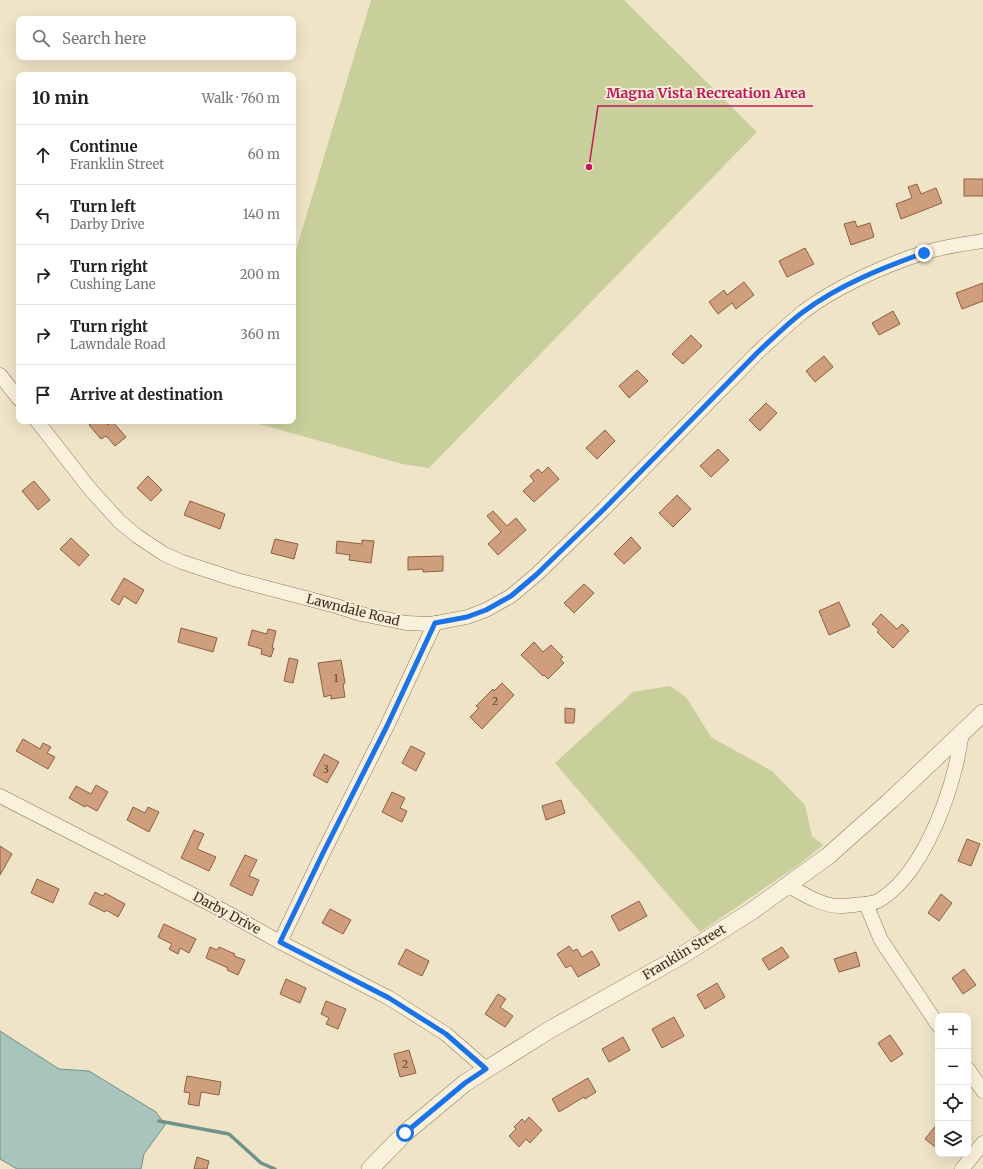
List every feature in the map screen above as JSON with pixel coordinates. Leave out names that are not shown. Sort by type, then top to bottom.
[{"type":"street","name":"Lawndale Road","points":[[39,424],[90,489],[120,522],[136,536],[164,554],[182,562],[237,580],[361,614],[406,623],[435,623],[467,617],[486,610],[511,596],[536,575],[604,509],[757,353],[803,312],[834,292],[894,264],[924,253],[983,241]]},
{"type":"street","points":[[0,375],[16,395]]},
{"type":"street","points":[[280,942],[387,726],[435,623]]},
{"type":"street","name":"Franklin Street","points":[[370,1169],[405,1133],[465,1083],[551,1029],[681,956],[752,911],[828,856],[902,791],[983,713]]},
{"type":"street","points":[[787,885],[823,903],[839,906],[877,902],[889,893],[901,882],[916,863],[944,806],[955,769],[962,733]]},
{"type":"street","name":"Darby Drive","points":[[0,796],[38,817],[162,878],[280,942],[389,998],[446,1034],[486,1069]]},
{"type":"street","points":[[866,904],[881,940],[935,1021]]},
{"type":"street","points":[[971,1073],[983,1091]]},
{"type":"street","points":[[962,1169],[983,1143]]},
{"type":"green space","points":[[371,0],[624,0],[757,132],[429,468],[402,464],[260,424],[296,424],[296,250]]},
{"type":"green space","points":[[670,686],[686,697],[711,737],[772,771],[805,805],[812,836],[823,845],[800,864],[700,932],[555,763],[633,692]]},
{"type":"water","points":[[0,1031],[59,1069],[89,1071],[156,1112],[165,1125],[144,1154],[141,1169],[17,1169],[0,1159]]},
{"type":"building","points":[[964,179],[983,179],[983,196],[964,196]]},
{"type":"building","points":[[917,184],[921,194],[936,188],[942,203],[901,219],[896,204],[912,198],[908,187]]},
{"type":"building","points":[[855,221],[857,227],[870,223],[874,237],[851,245],[844,224]]},
{"type":"building","points":[[805,248],[814,264],[787,277],[779,261]]},
{"type":"building","points":[[744,282],[754,295],[736,309],[732,303],[718,314],[709,302],[724,290],[727,295]]},
{"type":"building","points":[[983,283],[983,301],[962,309],[956,293]]},
{"type":"building","points":[[893,311],[900,324],[879,335],[872,323]]},
{"type":"building","points":[[691,335],[702,346],[683,364],[672,354]]},
{"type":"building","points":[[824,356],[833,367],[815,382],[806,371]]},
{"type":"building","points":[[637,370],[648,381],[629,398],[619,386]]},
{"type":"building","points":[[766,403],[777,413],[760,431],[749,420]]},
{"type":"building","points":[[115,424],[126,437],[115,446],[106,436],[101,439],[89,425]]},
{"type":"building","points":[[605,430],[615,441],[597,459],[586,448]]},
{"type":"building","points":[[718,449],[729,460],[711,477],[700,466]]},
{"type":"building","points":[[548,467],[559,479],[534,502],[523,491],[534,481],[530,476],[538,469],[542,473]]},
{"type":"building","points":[[148,476],[162,490],[151,501],[137,488]]},
{"type":"building","points":[[34,481],[50,500],[38,510],[22,491]]},
{"type":"building","points":[[677,495],[691,509],[673,527],[659,513]]},
{"type":"building","points":[[190,501],[225,514],[220,529],[184,515]]},
{"type":"building","points":[[493,511],[507,526],[516,518],[526,530],[498,555],[488,544],[501,532],[487,516]]},
{"type":"building","points":[[631,537],[641,548],[624,564],[614,554]]},
{"type":"building","points":[[71,538],[89,555],[79,566],[60,549]]},
{"type":"building","points":[[275,539],[298,544],[294,559],[271,553]]},
{"type":"building","points":[[362,540],[374,541],[371,563],[349,560],[350,555],[336,553],[337,541],[362,544]]},
{"type":"building","points":[[443,556],[443,571],[423,572],[423,569],[408,570],[408,557]]},
{"type":"building","points":[[124,578],[144,590],[136,604],[124,596],[119,605],[111,600]]},
{"type":"building","points":[[584,584],[594,593],[574,613],[564,603]]},
{"type":"building","points":[[839,602],[850,626],[829,635],[819,611]]},
{"type":"building","points":[[881,614],[897,629],[902,624],[909,631],[893,648],[877,632],[879,630],[872,624]]},
{"type":"building","points":[[181,628],[217,638],[213,652],[178,642]]},
{"type":"building","points":[[268,629],[276,631],[272,648],[274,648],[271,657],[261,654],[262,649],[248,645],[252,630],[267,634]]},
{"type":"building","points":[[534,642],[543,652],[551,645],[563,657],[560,659],[564,663],[548,679],[521,655]]},
{"type":"building","points":[[289,658],[298,660],[293,683],[284,681]]},
{"type":"building","points":[[341,660],[345,683],[343,684],[345,697],[331,699],[331,695],[324,697],[318,663]]},
{"type":"building","points":[[502,683],[514,695],[482,729],[470,717],[479,708],[476,706],[493,689],[494,691]]},
{"type":"building","points":[[565,708],[575,709],[574,723],[565,723]]},
{"type":"building","points":[[23,739],[40,749],[43,743],[51,747],[47,753],[55,757],[48,769],[16,751]]},
{"type":"building","points":[[411,746],[425,753],[416,771],[402,763]]},
{"type":"building","points":[[324,754],[339,762],[327,783],[313,775]]},
{"type":"building","points":[[96,785],[108,792],[97,811],[86,805],[85,807],[69,798],[76,786],[91,794]]},
{"type":"building","points":[[392,792],[405,798],[400,808],[407,811],[402,822],[382,812]]},
{"type":"building","points":[[561,800],[565,813],[546,820],[542,806]]},
{"type":"building","points":[[133,807],[145,813],[148,807],[159,812],[149,832],[127,820]]},
{"type":"building","points":[[194,830],[204,834],[197,849],[216,857],[209,871],[181,858]]},
{"type":"building","points":[[967,839],[980,844],[971,866],[958,861]]},
{"type":"building","points":[[0,846],[12,854],[0,875]]},
{"type":"building","points":[[245,855],[257,860],[249,876],[259,880],[252,896],[230,885]]},
{"type":"building","points":[[37,879],[59,889],[53,903],[31,893]]},
{"type":"building","points":[[95,892],[103,896],[105,893],[125,904],[118,917],[106,910],[105,912],[89,904]]},
{"type":"building","points":[[941,894],[952,903],[939,921],[928,913]]},
{"type":"building","points":[[639,901],[647,916],[619,931],[611,916]]},
{"type":"building","points":[[330,909],[351,920],[343,934],[322,923]]},
{"type":"building","points":[[164,924],[196,939],[189,953],[180,948],[178,954],[169,949],[172,944],[158,937]]},
{"type":"building","points":[[569,946],[573,951],[577,949],[582,957],[592,951],[600,965],[578,977],[571,965],[566,968],[557,954]]},
{"type":"building","points":[[210,947],[217,950],[219,947],[235,954],[234,956],[245,960],[238,975],[227,970],[228,968],[206,958]]},
{"type":"building","points":[[782,947],[789,957],[769,970],[762,959]]},
{"type":"building","points":[[406,949],[429,961],[422,976],[398,964]]},
{"type":"building","points":[[856,952],[860,966],[839,972],[834,959]]},
{"type":"building","points":[[964,969],[976,985],[963,994],[952,978]]},
{"type":"building","points":[[286,979],[306,988],[300,1003],[280,994]]},
{"type":"building","points":[[717,983],[725,997],[705,1009],[697,995]]},
{"type":"building","points":[[498,994],[506,999],[500,1007],[513,1016],[505,1027],[485,1014]]},
{"type":"building","points":[[326,1001],[346,1009],[338,1029],[326,1024],[329,1018],[321,1014]]},
{"type":"building","points":[[674,1017],[684,1036],[662,1048],[652,1029]]},
{"type":"building","points":[[890,1035],[903,1054],[891,1062],[878,1043]]},
{"type":"building","points":[[623,1037],[630,1050],[609,1062],[602,1049]]},
{"type":"building","points":[[409,1050],[416,1073],[400,1077],[394,1054]]},
{"type":"building","points":[[187,1076],[221,1082],[219,1095],[201,1092],[199,1106],[188,1104],[190,1093],[184,1092]]},
{"type":"building","points":[[588,1078],[596,1092],[585,1099],[584,1097],[559,1112],[552,1099]]},
{"type":"building","points":[[529,1117],[542,1130],[530,1143],[526,1139],[519,1147],[509,1136],[516,1129],[514,1127],[522,1119],[525,1122]]},
{"type":"building","points":[[935,1127],[935,1147],[925,1139]]},
{"type":"building","points":[[197,1157],[209,1161],[207,1169],[194,1169]]},
{"type":"waterway","points":[[159,1121],[229,1134],[261,1163],[275,1169]]},
{"type":"place","name":"Magna Vista Recreation Area","points":[[589,167]]},
{"type":"route","points":[[405,1133],[465,1083],[486,1069],[446,1034],[389,998],[280,942],[387,726],[435,623],[467,617],[486,610],[511,596],[536,575],[604,509],[757,353],[803,312],[834,292],[868,275],[924,253]]}]
